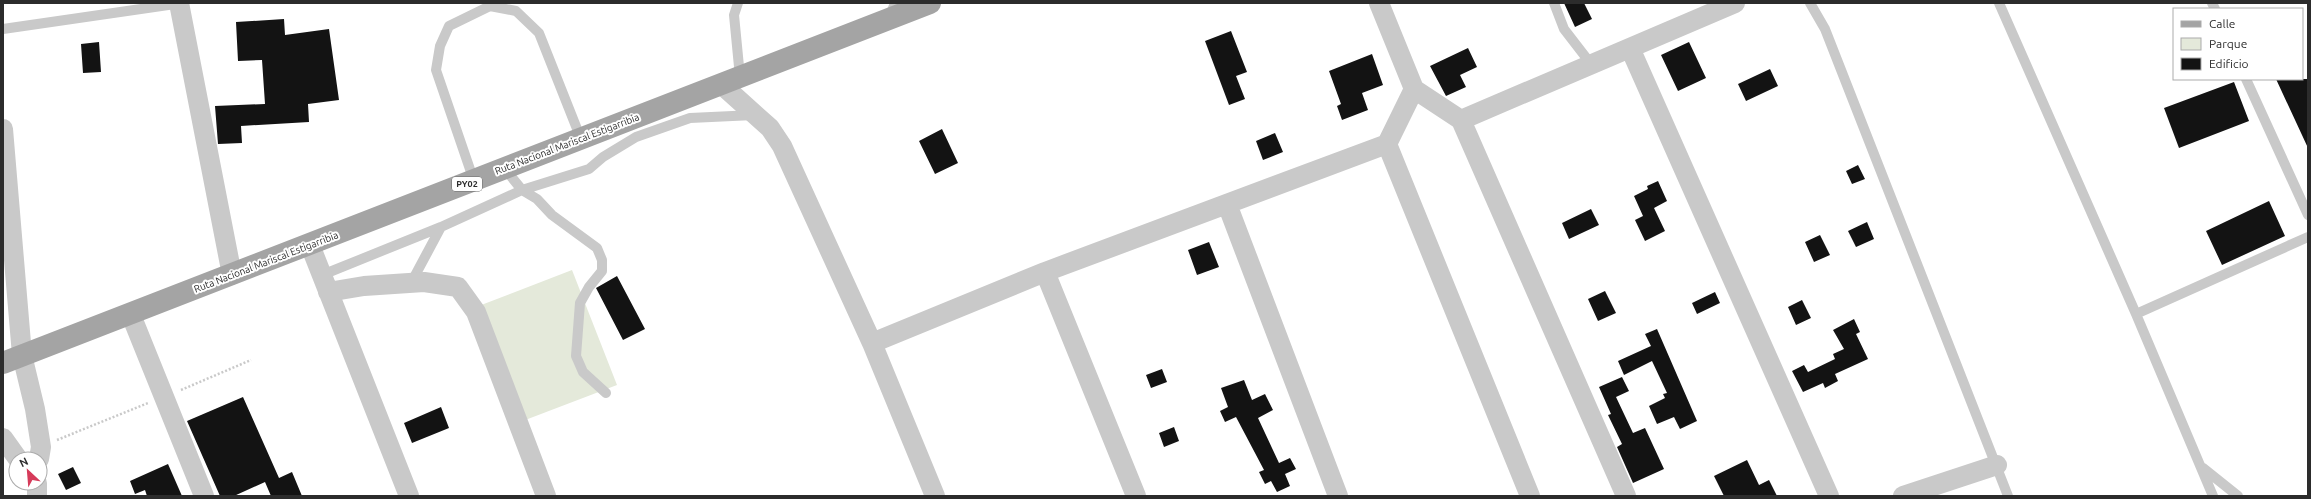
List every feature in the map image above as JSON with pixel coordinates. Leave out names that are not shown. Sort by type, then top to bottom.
[{"type":"main road","name":"Ruta Nacional Mariscal Estigarribia","points":[[12,359],[131,315],[731,81],[892,11],[930,3]]},
{"type":"street","points":[[1379,3],[1414,89],[1461,120],[1626,496]]},
{"type":"street","points":[[1461,120],[1735,3]]},
{"type":"street","points":[[179,4],[232,275]]},
{"type":"street","points":[[1630,48],[1829,496]]},
{"type":"street","points":[[731,81],[754,115],[770,128],[782,146],[872,343],[935,496]]},
{"type":"street","points":[[872,343],[1045,272],[1387,144],[1414,89]]},
{"type":"street","points":[[3,129],[12,359],[35,409],[40,451]]},
{"type":"street","points":[[1387,144],[1530,496]]},
{"type":"street","points":[[1227,204],[1338,496]]},
{"type":"street","points":[[310,245],[409,496]]},
{"type":"street","points":[[1045,272],[1136,496]]},
{"type":"street","points":[[325,284],[364,286],[424,282],[458,288],[476,312],[546,496]]},
{"type":"street","points":[[131,315],[204,496]]},
{"type":"street","points":[[3,438],[12,451]]},
{"type":"street","points":[[1903,496],[1997,465]]},
{"type":"lane","points":[[3,29],[182,3]]},
{"type":"lane","points":[[731,81],[734,15],[738,3]]},
{"type":"lane","points":[[1554,3],[1564,29],[1591,64]]},
{"type":"lane","points":[[1810,3],[1825,29],[2008,496]]},
{"type":"lane","points":[[1999,3],[2136,314],[2214,496]]},
{"type":"lane","points":[[474,181],[436,70],[440,46],[449,26],[490,6],[516,11],[538,33],[581,139]]},
{"type":"lane","points":[[2246,80],[2308,216]]},
{"type":"lane","points":[[325,284],[441,227],[522,190],[589,168],[603,157],[636,137],[690,118],[754,115]]},
{"type":"lane","points":[[505,169],[522,190],[537,199],[552,215],[597,248],[602,260],[602,271],[589,287],[580,303],[576,356],[583,372],[606,393]]},
{"type":"lane","points":[[411,283],[441,227]]},
{"type":"lane","points":[[2136,314],[2308,237]]},
{"type":"lane","points":[[2201,467],[2238,496]]},
{"type":"path","points":[[44,451],[164,397],[251,360]]},
{"type":"green space","points":[[572,270],[617,385],[520,422],[476,307]]},
{"type":"building","points":[[1564,3],[1584,3],[1592,19],[1575,27]]},
{"type":"building","points":[[284,19],[285,35],[329,29],[339,100],[308,104],[309,122],[241,126],[242,143],[218,144],[215,106],[265,104],[262,60],[238,61],[236,22]]},
{"type":"building","points":[[1231,31],[1247,72],[1236,76],[1245,99],[1229,105],[1205,41]]},
{"type":"building","points":[[99,42],[101,72],[83,73],[81,44]]},
{"type":"building","points":[[1689,42],[1706,78],[1678,91],[1661,55]]},
{"type":"building","points":[[1468,48],[1477,67],[1460,75],[1466,87],[1446,96],[1430,66]]},
{"type":"building","points":[[1372,54],[1383,85],[1362,93],[1368,110],[1342,120],[1337,106],[1341,104],[1329,71]]},
{"type":"building","points":[[1770,69],[1778,86],[1746,101],[1738,84]]},
{"type":"building","points":[[2308,79],[2308,148],[2276,80]]},
{"type":"building","points":[[2234,82],[2249,121],[2179,148],[2164,108]]},
{"type":"building","points":[[942,129],[958,163],[935,174],[919,141]]},
{"type":"building","points":[[1275,133],[1283,152],[1263,160],[1256,141]]},
{"type":"building","points":[[1858,165],[1865,179],[1852,184],[1846,171]]},
{"type":"building","points":[[1658,181],[1667,201],[1654,208],[1665,231],[1645,241],[1635,220],[1643,216],[1634,196],[1648,189],[1647,186]]},
{"type":"building","points":[[2269,201],[2285,236],[2222,265],[2206,231]]},
{"type":"building","points":[[1591,209],[1599,225],[1569,239],[1562,223]]},
{"type":"building","points":[[1867,222],[1874,239],[1856,247],[1848,231]]},
{"type":"building","points":[[1820,235],[1830,255],[1814,262],[1805,242]]},
{"type":"building","points":[[1209,242],[1219,267],[1197,275],[1188,250]]},
{"type":"building","points":[[617,276],[645,329],[623,340],[596,288]]},
{"type":"building","points":[[1605,291],[1616,313],[1598,321],[1588,299]]},
{"type":"building","points":[[1715,292],[1720,303],[1697,314],[1692,303]]},
{"type":"building","points":[[1802,300],[1811,318],[1796,325],[1788,307]]},
{"type":"building","points":[[1854,319],[1860,332],[1856,334],[1868,359],[1835,374],[1838,381],[1825,388],[1823,383],[1803,392],[1792,371],[1804,365],[1808,372],[1835,359],[1833,354],[1844,349],[1833,330]]},
{"type":"building","points":[[1657,329],[1697,421],[1680,429],[1674,417],[1657,424],[1649,406],[1665,398],[1663,394],[1667,393],[1652,361],[1624,375],[1618,361],[1651,346],[1645,334]]},
{"type":"building","points":[[1162,369],[1167,382],[1151,388],[1146,375]]},
{"type":"building","points":[[1622,377],[1629,391],[1616,397],[1633,433],[1645,428],[1664,469],[1633,483],[1617,447],[1622,444],[1608,415],[1611,414],[1599,387]]},
{"type":"building","points":[[1244,380],[1252,400],[1265,394],[1273,410],[1258,418],[1279,463],[1290,458],[1296,469],[1285,474],[1290,486],[1277,492],[1271,481],[1265,484],[1259,472],[1264,470],[1236,417],[1225,422],[1220,411],[1228,407],[1221,388]]},
{"type":"building","points":[[243,397],[279,478],[292,472],[302,496],[271,496],[265,482],[234,496],[220,496],[187,421]]},
{"type":"building","points":[[441,407],[449,428],[412,443],[404,423]]},
{"type":"building","points":[[1174,427],[1179,441],[1164,447],[1159,433]]},
{"type":"building","points":[[1747,460],[1759,485],[1769,480],[1777,496],[1724,496],[1714,476]]},
{"type":"building","points":[[168,464],[182,496],[147,496],[145,490],[135,494],[130,481]]},
{"type":"building","points":[[73,467],[81,483],[66,490],[58,474]]}]
